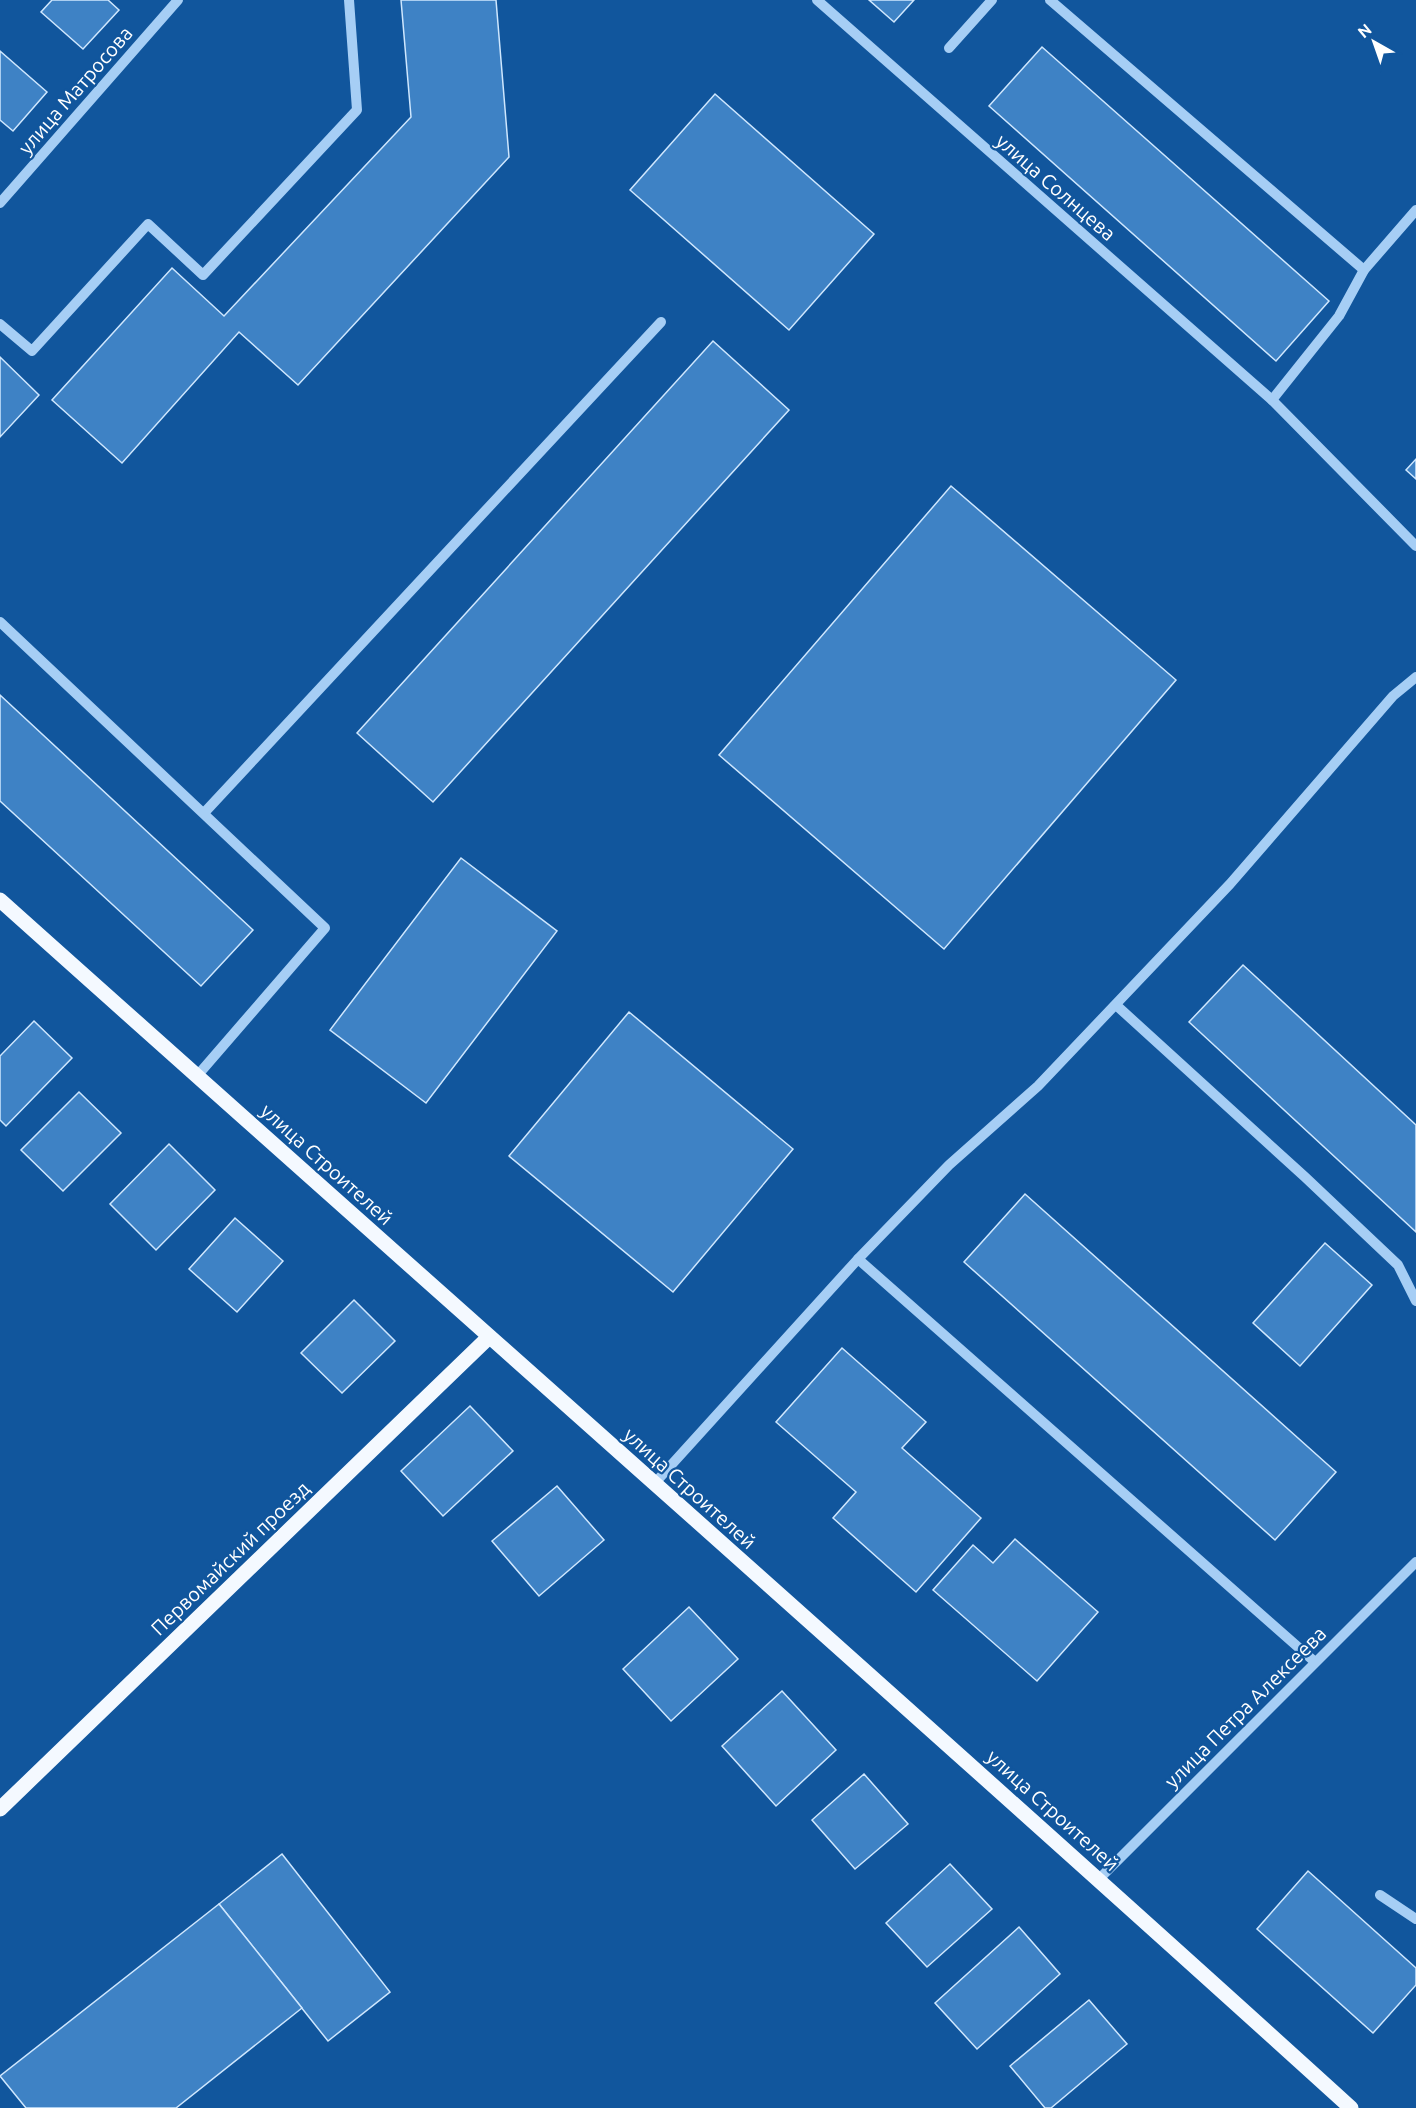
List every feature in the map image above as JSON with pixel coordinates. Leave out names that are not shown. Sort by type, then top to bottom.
[{"type":"main road","name":"улица Строителей","points":[[0,900],[1099,1879],[1351,2108]]},
{"type":"main road","name":"Первомайский проезд","points":[[0,1809],[489,1337]]},
{"type":"street","name":"улица Матросова","points":[[0,203],[178,0]]},
{"type":"street","points":[[0,324],[32,351],[147,224],[203,275],[357,110],[349,0]]},
{"type":"street","name":"улица Солнцева","points":[[817,0],[1272,400],[1416,546]]},
{"type":"street","points":[[949,48],[992,0]]},
{"type":"street","points":[[1050,0],[1364,270]]},
{"type":"street","points":[[1272,400],[1339,316],[1364,270],[1416,210]]},
{"type":"street","points":[[204,813],[661,322]]},
{"type":"street","points":[[0,622],[325,928],[197,1076]]},
{"type":"street","points":[[654,1484],[858,1259],[949,1165],[1038,1086],[1116,1005],[1230,884],[1393,696],[1416,677]]},
{"type":"street","points":[[1116,1005],[1398,1265],[1416,1301]]},
{"type":"street","points":[[858,1259],[1315,1662]]},
{"type":"street","name":"улица Петра Алексеева","points":[[1099,1879],[1416,1562]]},
{"type":"street","points":[[1380,1895],[1416,1919]]},
{"type":"building","points":[[52,0],[108,0],[119,10],[83,49],[41,12]]},
{"type":"building","points":[[401,0],[496,0],[509,157],[298,385],[239,332],[122,463],[52,400],[172,268],[224,316],[411,117]]},
{"type":"building","points":[[869,0],[914,0],[894,22]]},
{"type":"building","points":[[1042,47],[1329,301],[1276,361],[989,106]]},
{"type":"building","points":[[0,51],[47,92],[13,131],[0,120]]},
{"type":"building","points":[[715,94],[874,234],[789,330],[630,190]]},
{"type":"building","points":[[713,341],[789,410],[433,802],[357,733]]},
{"type":"building","points":[[0,357],[39,395],[0,437]]},
{"type":"building","points":[[1416,459],[1416,479],[1406,470]]},
{"type":"building","points":[[951,486],[1176,680],[944,949],[719,755]]},
{"type":"building","points":[[0,695],[253,930],[201,986],[0,801]]},
{"type":"building","points":[[461,858],[557,931],[426,1103],[330,1030]]},
{"type":"building","points":[[1243,965],[1416,1125],[1416,1232],[1189,1022]]},
{"type":"building","points":[[629,1012],[793,1149],[673,1292],[509,1156]]},
{"type":"building","points":[[34,1021],[72,1058],[6,1126],[0,1120],[0,1056]]},
{"type":"building","points":[[79,1092],[121,1133],[63,1191],[21,1150]]},
{"type":"building","points":[[169,1144],[215,1190],[156,1250],[110,1204]]},
{"type":"building","points":[[1025,1194],[1336,1472],[1275,1540],[964,1262]]},
{"type":"building","points":[[235,1218],[283,1261],[237,1312],[189,1269]]},
{"type":"building","points":[[1325,1243],[1372,1285],[1300,1366],[1253,1323]]},
{"type":"building","points":[[354,1300],[395,1341],[342,1393],[301,1353]]},
{"type":"building","points":[[842,1348],[926,1422],[902,1448],[981,1518],[916,1592],[833,1518],[856,1492],[776,1422]]},
{"type":"building","points":[[470,1406],[513,1451],[443,1516],[401,1471]]},
{"type":"building","points":[[557,1486],[604,1540],[539,1596],[492,1541]]},
{"type":"building","points":[[1015,1539],[1098,1612],[1037,1681],[933,1590],[973,1545],[993,1563]]},
{"type":"building","points":[[689,1607],[738,1659],[671,1721],[623,1669]]},
{"type":"building","points":[[782,1691],[836,1750],[776,1806],[722,1746]]},
{"type":"building","points":[[864,1774],[908,1824],[855,1869],[812,1820]]},
{"type":"building","points":[[282,1854],[390,1992],[328,2041],[219,1904]]},
{"type":"building","points":[[950,1864],[992,1909],[927,1967],[886,1923]]},
{"type":"building","points":[[1308,1871],[1416,1968],[1416,1985],[1373,2033],[1257,1929]]},
{"type":"building","points":[[219,1904],[302,2008],[176,2108],[26,2108],[0,2076]]},
{"type":"building","points":[[1019,1927],[1060,1974],[977,2049],[935,2003]]},
{"type":"building","points":[[1089,2000],[1127,2044],[1051,2108],[1045,2108],[1010,2066]]}]
